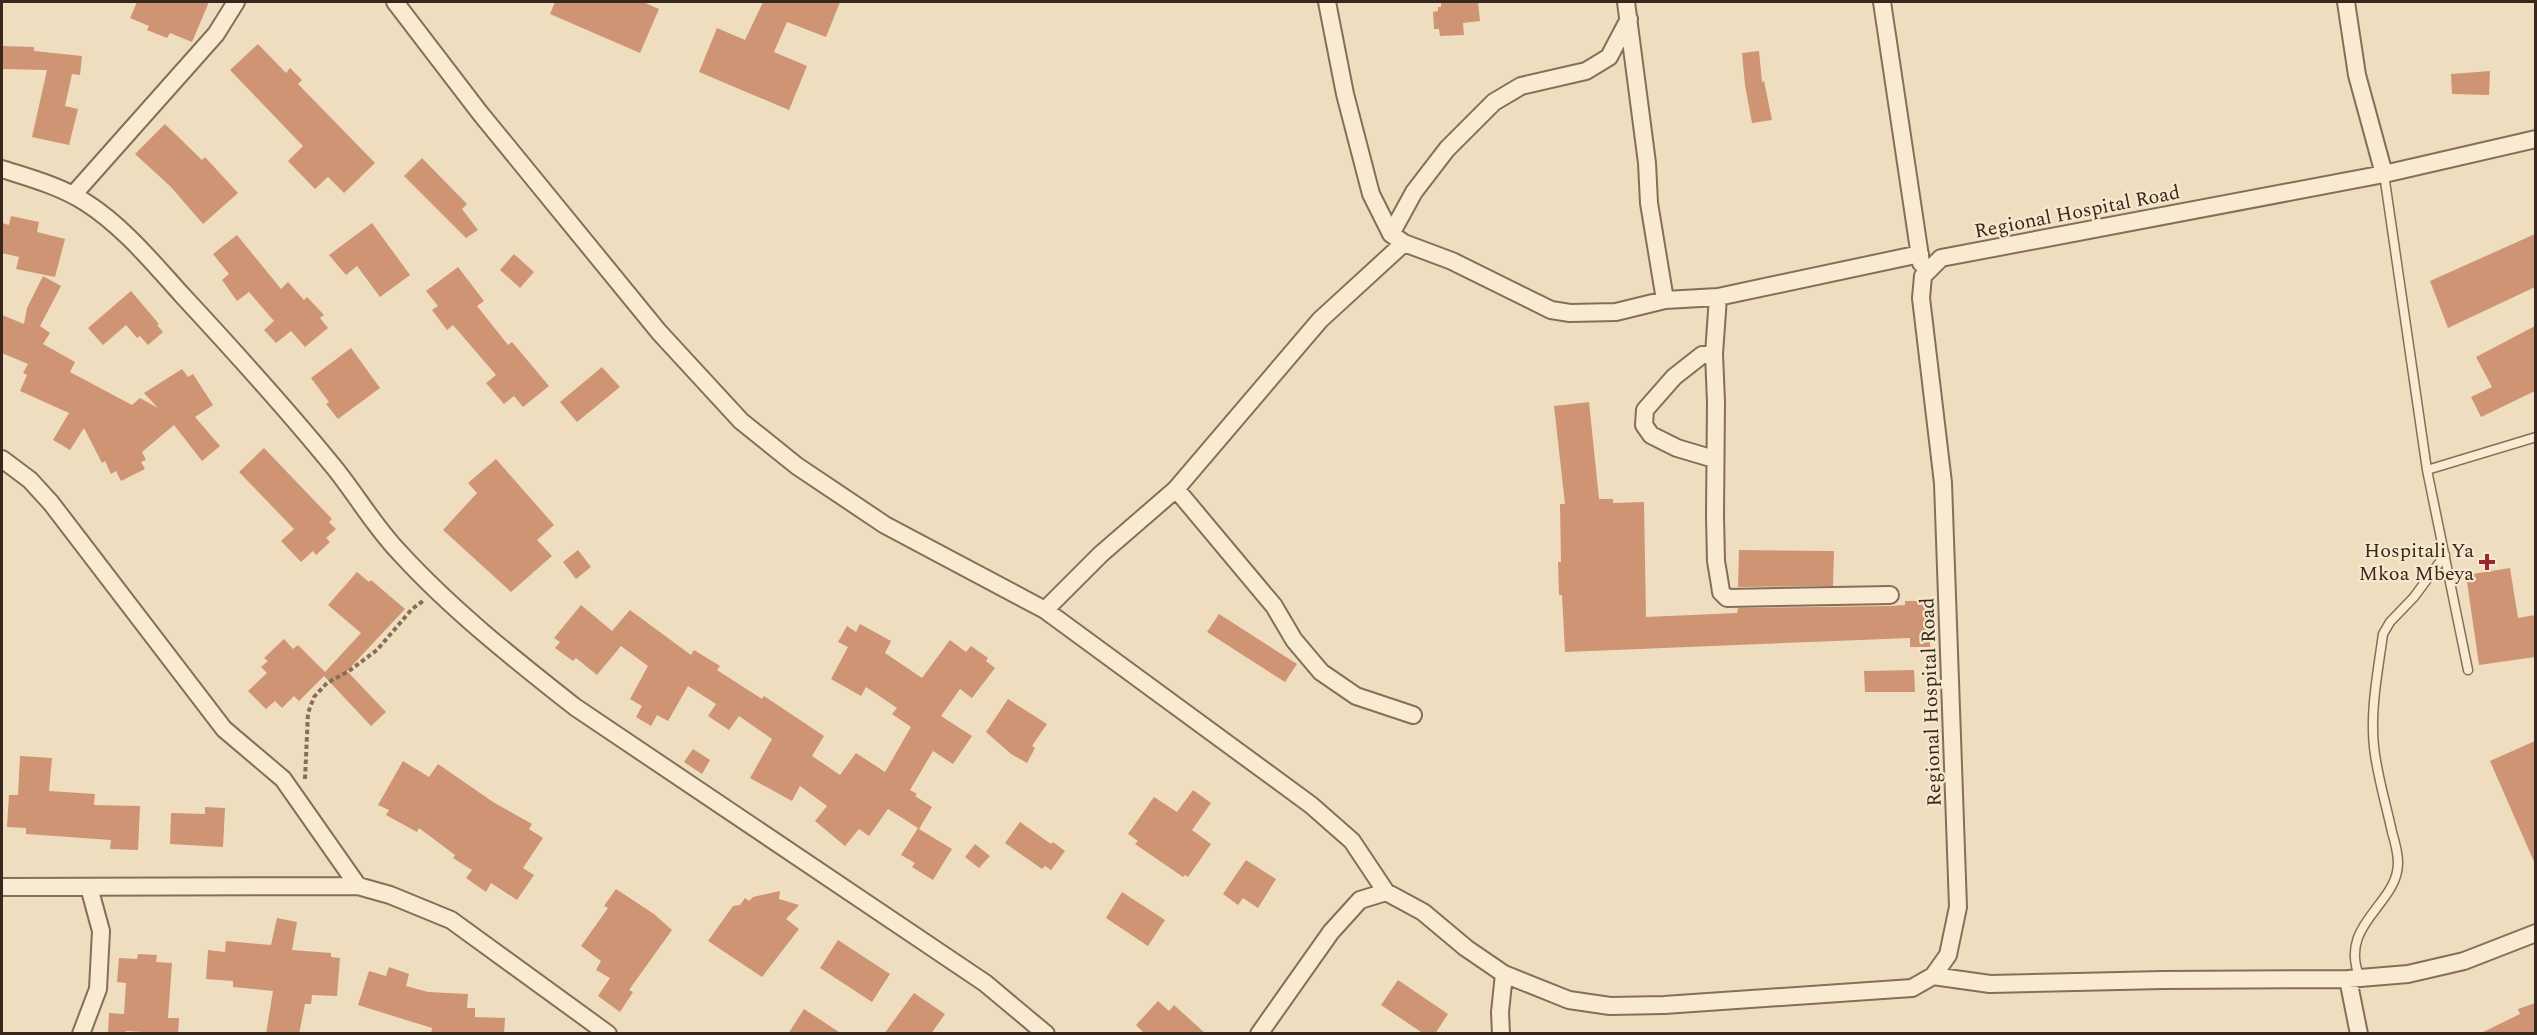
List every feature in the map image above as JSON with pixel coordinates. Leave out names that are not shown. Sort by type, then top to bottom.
[{"type":"street","points":[[73,195],[216,34],[237,2]]},
{"type":"street","points":[[395,2],[480,113],[658,332],[741,421],[796,466],[885,525],[1045,610],[1311,805],[1352,841],[1386,892],[1423,912],[1466,948],[1504,974],[1569,1000],[1610,1006],[1664,1005],[1912,988],[1933,976],[1990,984],[2354,978],[2408,974],[2464,961],[2535,933]]},
{"type":"street","points":[[1327,2],[1345,94],[1371,194],[1397,239],[1452,261],[1560,312],[1616,312],[1665,300],[1718,297],[1920,254]]},
{"type":"street","points":[[1626,2],[1647,163],[1649,203],[1665,300]]},
{"type":"street","points":[[1882,2],[1923,276]]},
{"type":"street","points":[[2346,2],[2357,75],[2384,174]]},
{"type":"street","points":[[1045,610],[1101,554],[1176,489],[1320,320],[1397,239],[1414,192],[1447,149],[1494,102],[1521,86],[1586,71],[1609,57],[1629,19]]},
{"type":"street","name":"Regional Hospital Road","points":[[1933,976],[1948,955],[1958,907],[1943,483],[1921,298],[1923,276],[1941,258],[2384,174],[2535,139]]},
{"type":"street","points":[[2,169],[42,181],[73,195],[87,203],[130,237],[254,372],[334,467],[397,551],[437,591],[521,665],[575,707],[924,940],[985,983],[1046,1034]]},
{"type":"street","points":[[1718,297],[1714,354],[1716,402],[1714,459],[1716,561],[1721,592],[1727,598],[1890,595]]},
{"type":"street","points":[[1714,354],[1702,356],[1674,376],[1645,410],[1644,425],[1651,435],[1677,447],[1714,459]]},
{"type":"street","points":[[2,459],[30,480],[51,503],[224,729],[283,779],[358,886]]},
{"type":"street","points":[[1176,489],[1268,598],[1294,640],[1321,672],[1356,696],[1413,715]]},
{"type":"street","points":[[2,887],[358,886],[390,895],[451,920],[608,1034]]},
{"type":"street","points":[[81,1034],[98,988],[101,943],[101,931],[89,887]]},
{"type":"street","points":[[1259,1034],[1331,932],[1360,900],[1386,892]]},
{"type":"street","points":[[1501,1034],[1500,1012],[1504,974]]},
{"type":"street","points":[[2354,978],[2359,1034]]},
{"type":"lane","points":[[2384,174],[2427,470],[2468,670]]},
{"type":"lane","points":[[2427,470],[2535,437]]},
{"type":"lane","points":[[2354,978],[2355,947],[2372,912],[2387,894],[2398,864],[2374,749],[2372,722],[2383,634],[2390,622],[2414,597],[2445,555]]},
{"type":"path","points":[[305,810],[308,713],[314,697],[327,683],[349,671],[377,650],[412,609],[437,591]]},
{"type":"building","points":[[137,2],[209,2],[192,42],[170,33],[167,38],[147,30],[149,26],[130,18]]},
{"type":"building","points":[[555,2],[643,2],[659,9],[640,53],[550,14]]},
{"type":"building","points":[[763,2],[840,2],[826,37],[787,22],[774,52],[807,66],[789,110],[699,72],[717,28],[745,40]]},
{"type":"building","points":[[1441,2],[1478,2],[1480,21],[1463,23],[1464,35],[1440,36],[1439,29],[1434,29],[1433,12],[1438,11]]},
{"type":"building","points":[[258,44],[286,73],[290,68],[302,80],[298,84],[375,163],[344,193],[328,177],[315,189],[288,161],[303,146],[230,70]]},
{"type":"building","points":[[2,46],[34,47],[34,51],[82,56],[80,75],[72,74],[65,106],[78,109],[69,145],[32,137],[47,70],[2,69]]},
{"type":"building","points":[[1759,51],[1762,82],[1764,81],[1772,120],[1752,123],[1742,53]]},
{"type":"building","points":[[2490,71],[2489,95],[2452,94],[2451,74]]},
{"type":"building","points":[[165,124],[202,160],[205,157],[238,193],[203,224],[171,187],[135,154]]},
{"type":"building","points":[[422,158],[467,204],[462,209],[478,230],[466,238],[404,176]]},
{"type":"building","points":[[11,216],[39,222],[37,232],[65,239],[55,277],[16,269],[19,257],[2,253],[2,223],[9,225]]},
{"type":"building","points":[[372,223],[410,275],[380,297],[357,266],[346,275],[329,255]]},
{"type":"building","points":[[2535,234],[2535,287],[2448,328],[2430,281]]},
{"type":"building","points":[[237,235],[281,289],[288,282],[304,300],[307,297],[324,315],[320,318],[328,328],[305,347],[291,331],[276,343],[264,330],[274,321],[249,292],[237,301],[222,280],[229,274],[213,254]]},
{"type":"building","points":[[514,254],[534,272],[520,288],[500,270]]},
{"type":"building","points":[[458,267],[484,301],[477,306],[508,345],[512,342],[549,386],[523,407],[514,396],[504,404],[486,383],[496,375],[453,325],[447,330],[432,310],[438,306],[426,291]]},
{"type":"building","points":[[43,276],[61,286],[40,326],[50,333],[43,344],[75,362],[70,372],[132,405],[140,398],[158,408],[144,393],[182,369],[188,377],[193,374],[213,405],[195,417],[220,446],[202,461],[174,425],[142,452],[146,460],[141,462],[145,469],[121,481],[116,471],[111,474],[105,461],[102,463],[84,428],[70,450],[53,440],[69,413],[20,391],[27,375],[23,373],[28,364],[2,353],[2,315],[24,324],[27,308]]},
{"type":"building","points":[[131,291],[163,332],[148,345],[140,336],[137,338],[126,325],[103,345],[88,328]]},
{"type":"building","points":[[2535,326],[2535,391],[2481,417],[2471,397],[2492,387],[2476,357]]},
{"type":"building","points":[[351,348],[380,388],[338,419],[326,404],[329,402],[311,378]]},
{"type":"building","points":[[602,367],[620,387],[577,422],[560,402]]},
{"type":"building","points":[[1589,402],[1599,499],[1613,499],[1613,503],[1644,502],[1646,617],[1737,613],[1738,608],[1890,606],[1905,605],[1905,601],[1930,601],[1930,647],[1910,647],[1910,638],[1565,652],[1558,562],[1561,562],[1560,504],[1565,504],[1554,406]]},
{"type":"building","points":[[264,448],[332,519],[329,522],[336,529],[326,538],[330,542],[316,555],[313,551],[301,562],[281,541],[294,529],[239,472]]},
{"type":"building","points":[[496,459],[554,525],[537,540],[552,556],[511,592],[443,530],[477,493],[468,483]]},
{"type":"building","points":[[578,550],[591,567],[576,579],[563,562]]},
{"type":"building","points":[[1739,550],[1834,551],[1833,586],[1738,587]]},
{"type":"building","points":[[2510,568],[2518,618],[2535,615],[2535,657],[2479,665],[2466,575]]},
{"type":"building","points":[[357,572],[369,582],[371,580],[405,609],[347,671],[386,712],[371,726],[324,676],[299,701],[294,696],[282,708],[275,701],[266,709],[248,691],[267,673],[261,667],[268,661],[264,658],[284,639],[293,649],[298,645],[325,672],[361,633],[328,605]]},
{"type":"building","points":[[581,605],[612,631],[630,610],[691,655],[694,650],[720,666],[717,670],[762,699],[764,696],[824,736],[812,756],[840,775],[856,753],[885,772],[911,727],[892,714],[897,708],[866,687],[861,696],[831,679],[848,647],[838,642],[847,626],[856,632],[860,624],[891,641],[885,653],[922,678],[950,640],[966,652],[971,646],[988,658],[986,661],[995,668],[972,698],[960,689],[941,716],[972,736],[953,764],[933,751],[910,790],[932,807],[919,829],[952,849],[933,880],[912,867],[915,863],[901,855],[918,828],[888,809],[869,836],[859,829],[845,846],[815,821],[827,806],[800,786],[792,801],[750,778],[772,739],[739,716],[729,730],[708,716],[716,704],[688,686],[668,721],[657,715],[651,726],[636,717],[642,706],[630,699],[648,666],[621,646],[597,675],[576,658],[573,661],[555,648],[560,642],[554,638]]},
{"type":"building","points":[[1219,614],[1297,664],[1285,682],[1207,632]]},
{"type":"building","points":[[1914,670],[1915,692],[1865,692],[1864,671]]},
{"type":"building","points":[[1008,699],[1047,724],[1032,746],[1035,748],[1027,763],[1011,754],[986,732]]},
{"type":"building","points":[[2535,741],[2535,864],[2490,761]]},
{"type":"building","points":[[693,749],[710,760],[702,774],[684,762]]},
{"type":"building","points":[[20,756],[52,758],[49,791],[95,794],[94,805],[140,806],[138,850],[110,849],[111,840],[26,834],[26,828],[7,827],[9,795],[18,795]]},
{"type":"building","points":[[403,761],[429,777],[438,764],[493,802],[532,824],[529,829],[543,838],[523,868],[534,875],[517,900],[491,883],[486,892],[466,878],[472,870],[453,858],[455,855],[419,828],[417,832],[386,815],[389,810],[378,805]]},
{"type":"building","points":[[1193,790],[1211,803],[1192,830],[1211,844],[1188,877],[1185,875],[1183,877],[1135,844],[1138,841],[1128,834],[1154,797],[1177,812]]},
{"type":"building","points":[[205,807],[225,808],[223,847],[170,844],[171,813],[205,814]]},
{"type":"building","points":[[1020,822],[1065,851],[1051,870],[1045,866],[1042,869],[1005,843]]},
{"type":"building","points":[[975,844],[990,856],[979,868],[965,857]]},
{"type":"building","points":[[1246,860],[1276,879],[1258,908],[1243,898],[1238,905],[1223,894]]},
{"type":"building","points":[[616,889],[654,914],[672,930],[629,990],[633,992],[620,1012],[598,996],[610,978],[596,970],[601,961],[581,946],[608,908],[604,906]]},
{"type":"building","points":[[780,891],[779,899],[799,905],[786,919],[799,929],[762,977],[708,941],[733,906],[740,905],[745,898],[749,901],[753,897]]},
{"type":"building","points":[[1122,892],[1165,920],[1148,946],[1106,918]]},
{"type":"building","points":[[277,918],[297,922],[292,950],[331,953],[331,957],[340,958],[337,996],[312,995],[311,1004],[305,1004],[299,1034],[266,1034],[273,991],[233,987],[233,981],[206,979],[208,950],[225,952],[226,941],[271,945]]},
{"type":"building","points":[[838,940],[890,974],[872,1002],[820,968]]},
{"type":"building","points":[[138,954],[157,955],[156,962],[172,963],[168,1018],[179,1018],[178,1034],[126,1031],[125,1034],[108,1034],[109,1013],[124,1014],[126,983],[117,982],[119,958],[137,959]]},
{"type":"building","points":[[389,967],[409,974],[406,986],[428,992],[468,994],[467,1008],[475,1008],[475,1017],[505,1018],[504,1034],[431,1034],[432,1028],[358,1005],[369,971],[386,976]]},
{"type":"building","points":[[1398,980],[1448,1014],[1435,1034],[1424,1034],[1381,1005]]},
{"type":"building","points":[[914,993],[945,1014],[931,1034],[884,1034]]},
{"type":"building","points":[[1158,1001],[1169,1011],[1174,1005],[1206,1034],[1145,1034],[1136,1025]]},
{"type":"building","points":[[2535,1003],[2535,1034],[2479,1034],[2520,1014],[2518,1009]]},
{"type":"building","points":[[804,1009],[842,1034],[788,1034]]},
{"type":"place","name":"Hospitali Ya Mkoa Mbeya","points":[[2487,562]]}]
